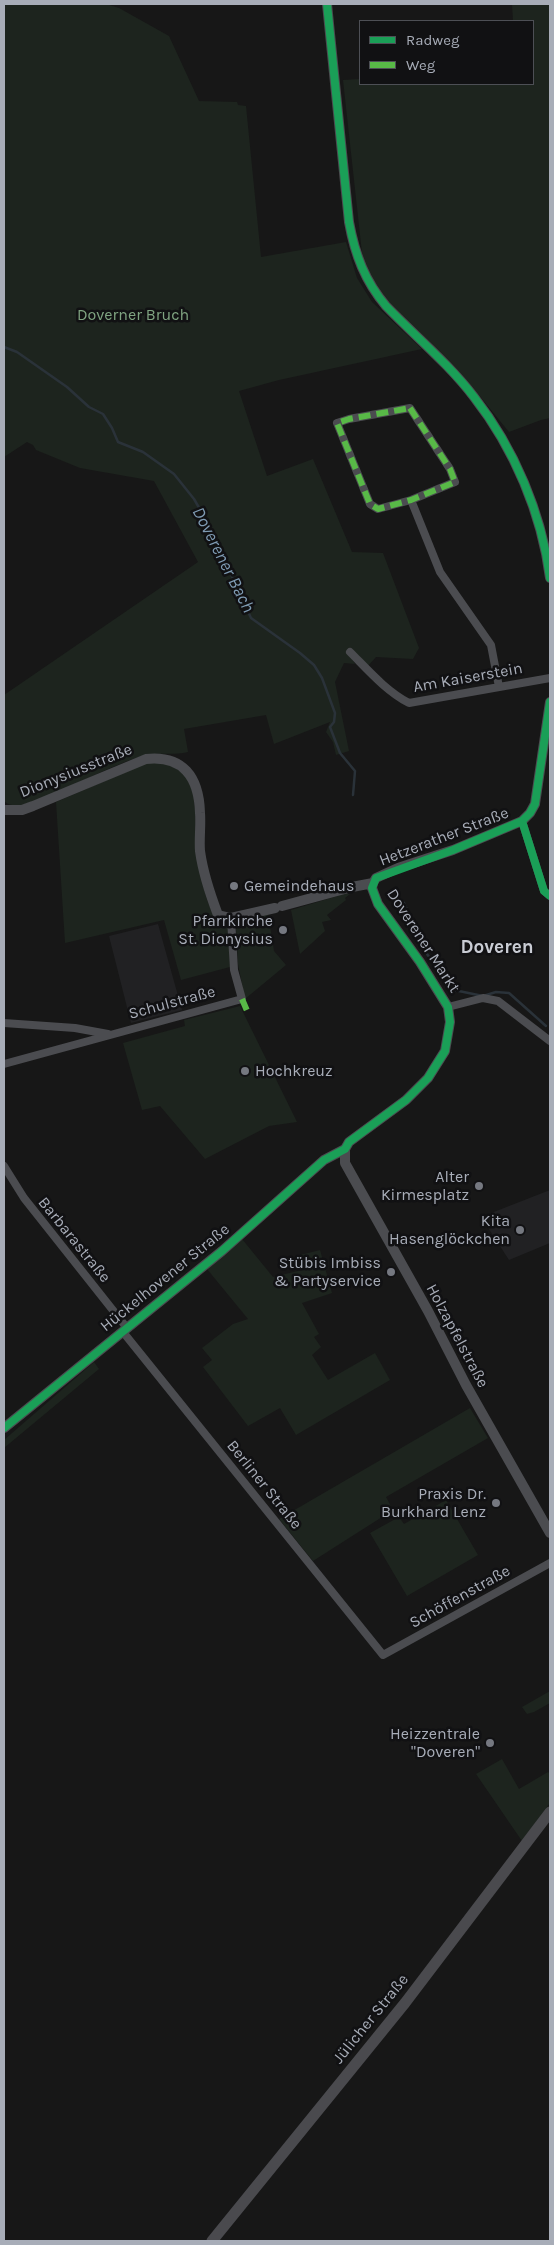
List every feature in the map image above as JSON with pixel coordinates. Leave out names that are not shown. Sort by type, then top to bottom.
[{"type":"main road","name":"Jülicher Straße","points":[[212,2241],[424,1980],[550,1812]]},
{"type":"street","points":[[327,4],[353,246],[361,269],[375,293],[474,396],[510,453],[530,497],[542,539],[550,578]]},
{"type":"street","points":[[410,408],[450,469],[455,482],[411,500],[378,509],[370,504],[337,423],[349,419],[410,408]]},
{"type":"street","points":[[411,500],[440,572],[491,645],[499,687]]},
{"type":"street","name":"Am Kaiserstein","points":[[350,652],[372,675],[409,703],[550,678]]},
{"type":"street","name":"Hetzerather Straße","points":[[373,883],[376,878],[398,868],[453,850],[522,821],[535,804],[550,702]]},
{"type":"street","name":"Dionysiusstraße","points":[[4,810],[22,810],[146,759],[162,758],[174,761],[189,773],[197,792],[200,810],[200,850],[210,894],[218,915],[231,918]]},
{"type":"street","points":[[522,821],[544,891],[550,896]]},
{"type":"street","points":[[231,918],[373,883]]},
{"type":"street","name":"Doverener Markt","points":[[373,883],[372,888],[378,904],[420,962],[448,1008],[483,998],[498,1001],[550,1041]]},
{"type":"street","name":"Schulstraße","points":[[4,1064],[242,999],[234,970],[231,918]]},
{"type":"street","name":"Hückelhovener Straße","points":[[4,1428],[222,1250],[324,1160],[345,1149],[349,1142],[406,1100],[428,1078],[445,1051],[450,1022],[448,1008]]},
{"type":"street","name":"Schulstraße","points":[[4,1023],[75,1028],[110,1034]]},
{"type":"street","name":"Holzapfelstraße","points":[[345,1149],[345,1163],[428,1311],[466,1386],[550,1533]]},
{"type":"street","name":"Barbarastraße","points":[[4,1166],[24,1198],[125,1330]]},
{"type":"street","name":"Berliner Straße","points":[[125,1330],[383,1655]]},
{"type":"street","name":"Schöffenstraße","points":[[383,1655],[550,1564]]},
{"type":"shaded area","points":[[158,924],[182,1010],[131,1023],[109,936]]},
{"type":"shaded area","name":"Kita Hasenglöckchen","points":[[550,1190],[550,1243],[509,1260],[481,1217]]},
{"type":"green space","name":"Doverner Bruch","points":[[4,4],[106,4],[119,8],[169,36],[199,101],[237,102],[238,105],[246,106],[261,257],[346,242],[357,278],[372,302],[422,349],[279,380],[239,391],[267,476],[313,459],[352,552],[383,553],[419,648],[413,659],[376,657],[367,667],[350,655],[355,664],[344,663],[335,682],[349,751],[336,755],[333,742],[326,732],[330,722],[274,744],[266,715],[184,729],[188,752],[145,755],[22,805],[14,806],[4,801],[4,695],[198,562],[154,481],[80,468],[36,450],[33,445],[27,442],[4,457]]},
{"type":"green space","points":[[512,4],[550,4],[550,418],[509,432],[478,394],[383,296],[363,262],[343,80],[359,79],[359,85],[534,85],[534,20],[513,20]]},
{"type":"green space","points":[[149,762],[166,764],[179,770],[187,778],[192,789],[196,816],[196,845],[204,887],[210,908],[228,924],[230,967],[181,980],[164,920],[65,943],[56,802]]},
{"type":"green space","points":[[344,894],[350,894],[345,898],[346,900],[327,915],[331,920],[322,922],[325,931],[300,954],[291,910]]},
{"type":"green space","points":[[268,913],[274,951],[286,965],[245,999],[238,964],[236,929],[247,918]]},
{"type":"green space","points":[[240,1006],[297,1122],[269,1126],[205,1159],[160,1106],[142,1110],[123,1043],[185,1026],[184,1020]]},
{"type":"green space","points":[[242,1239],[273,1277],[302,1270],[296,1256],[320,1250],[332,1293],[302,1303],[319,1334],[314,1337],[321,1347],[312,1355],[328,1380],[375,1353],[390,1380],[296,1435],[280,1408],[248,1426],[203,1367],[212,1360],[202,1348],[233,1324],[248,1319],[207,1269]]},
{"type":"green space","points":[[94,1362],[99,1369],[4,1448],[4,1440]]},
{"type":"green space","points":[[470,1408],[488,1438],[386,1497],[393,1510],[313,1561],[279,1519]]},
{"type":"green space","points":[[446,1500],[478,1555],[407,1596],[370,1533],[399,1517],[404,1524]]},
{"type":"green space","points":[[550,1691],[550,1703],[527,1714],[522,1707]]},
{"type":"green space","points":[[502,1759],[519,1789],[548,1772],[550,1774],[550,1803],[522,1841],[476,1774]]},
{"type":"waterway","name":"Doverener Bach","points":[[4,347],[17,352],[67,387],[89,407],[103,414],[118,442],[143,452],[174,474],[194,499],[205,518],[251,618],[300,653],[314,665],[322,678],[335,713],[334,722],[330,727],[340,753],[355,771],[353,795]]},
{"type":"waterway","name":"Doverener Bach","points":[[393,893],[404,903],[427,954],[454,990],[483,996],[496,992],[509,993],[546,1026]]},
{"type":"marked path","points":[[410,408],[450,469],[455,482],[411,500],[378,509],[370,504],[337,423],[349,419],[410,408]]},
{"type":"marked path","points":[[242,999],[248,1013]]},
{"type":"cycle path","points":[[327,4],[349,222],[354,246],[362,267],[372,287],[386,306],[464,385],[502,438],[514,460],[533,506],[546,554],[550,578]]},
{"type":"cycle path","points":[[4,1428],[222,1251],[324,1160],[345,1149],[349,1142],[406,1100],[428,1078],[445,1051],[450,1022],[448,1007],[420,962],[378,904],[372,888],[376,878],[453,850],[522,821],[530,813],[535,804],[550,702]]},
{"type":"cycle path","points":[[522,821],[544,891],[550,896]]},
{"type":"place","name":"Gemeindehaus","points":[[234,886]]},
{"type":"place","name":"Pfarrkirche St. Dionysius","points":[[283,930]]},
{"type":"place","name":"Hochkreuz","points":[[245,1071]]},
{"type":"place","name":"Alter Kirmesplatz","points":[[479,1186]]},
{"type":"place","name":"Kita Hasenglöckchen","points":[[520,1230]]},
{"type":"place","name":"Stübis Imbiss & Partyservice","points":[[391,1272]]},
{"type":"place","name":"Praxis Dr. Burkhard Lenz","points":[[496,1503]]},
{"type":"place","name":"Heizzentrale \"Doveren\"","points":[[490,1743]]},
{"type":"district","name":"Doveren","points":[[497,948]]}]
